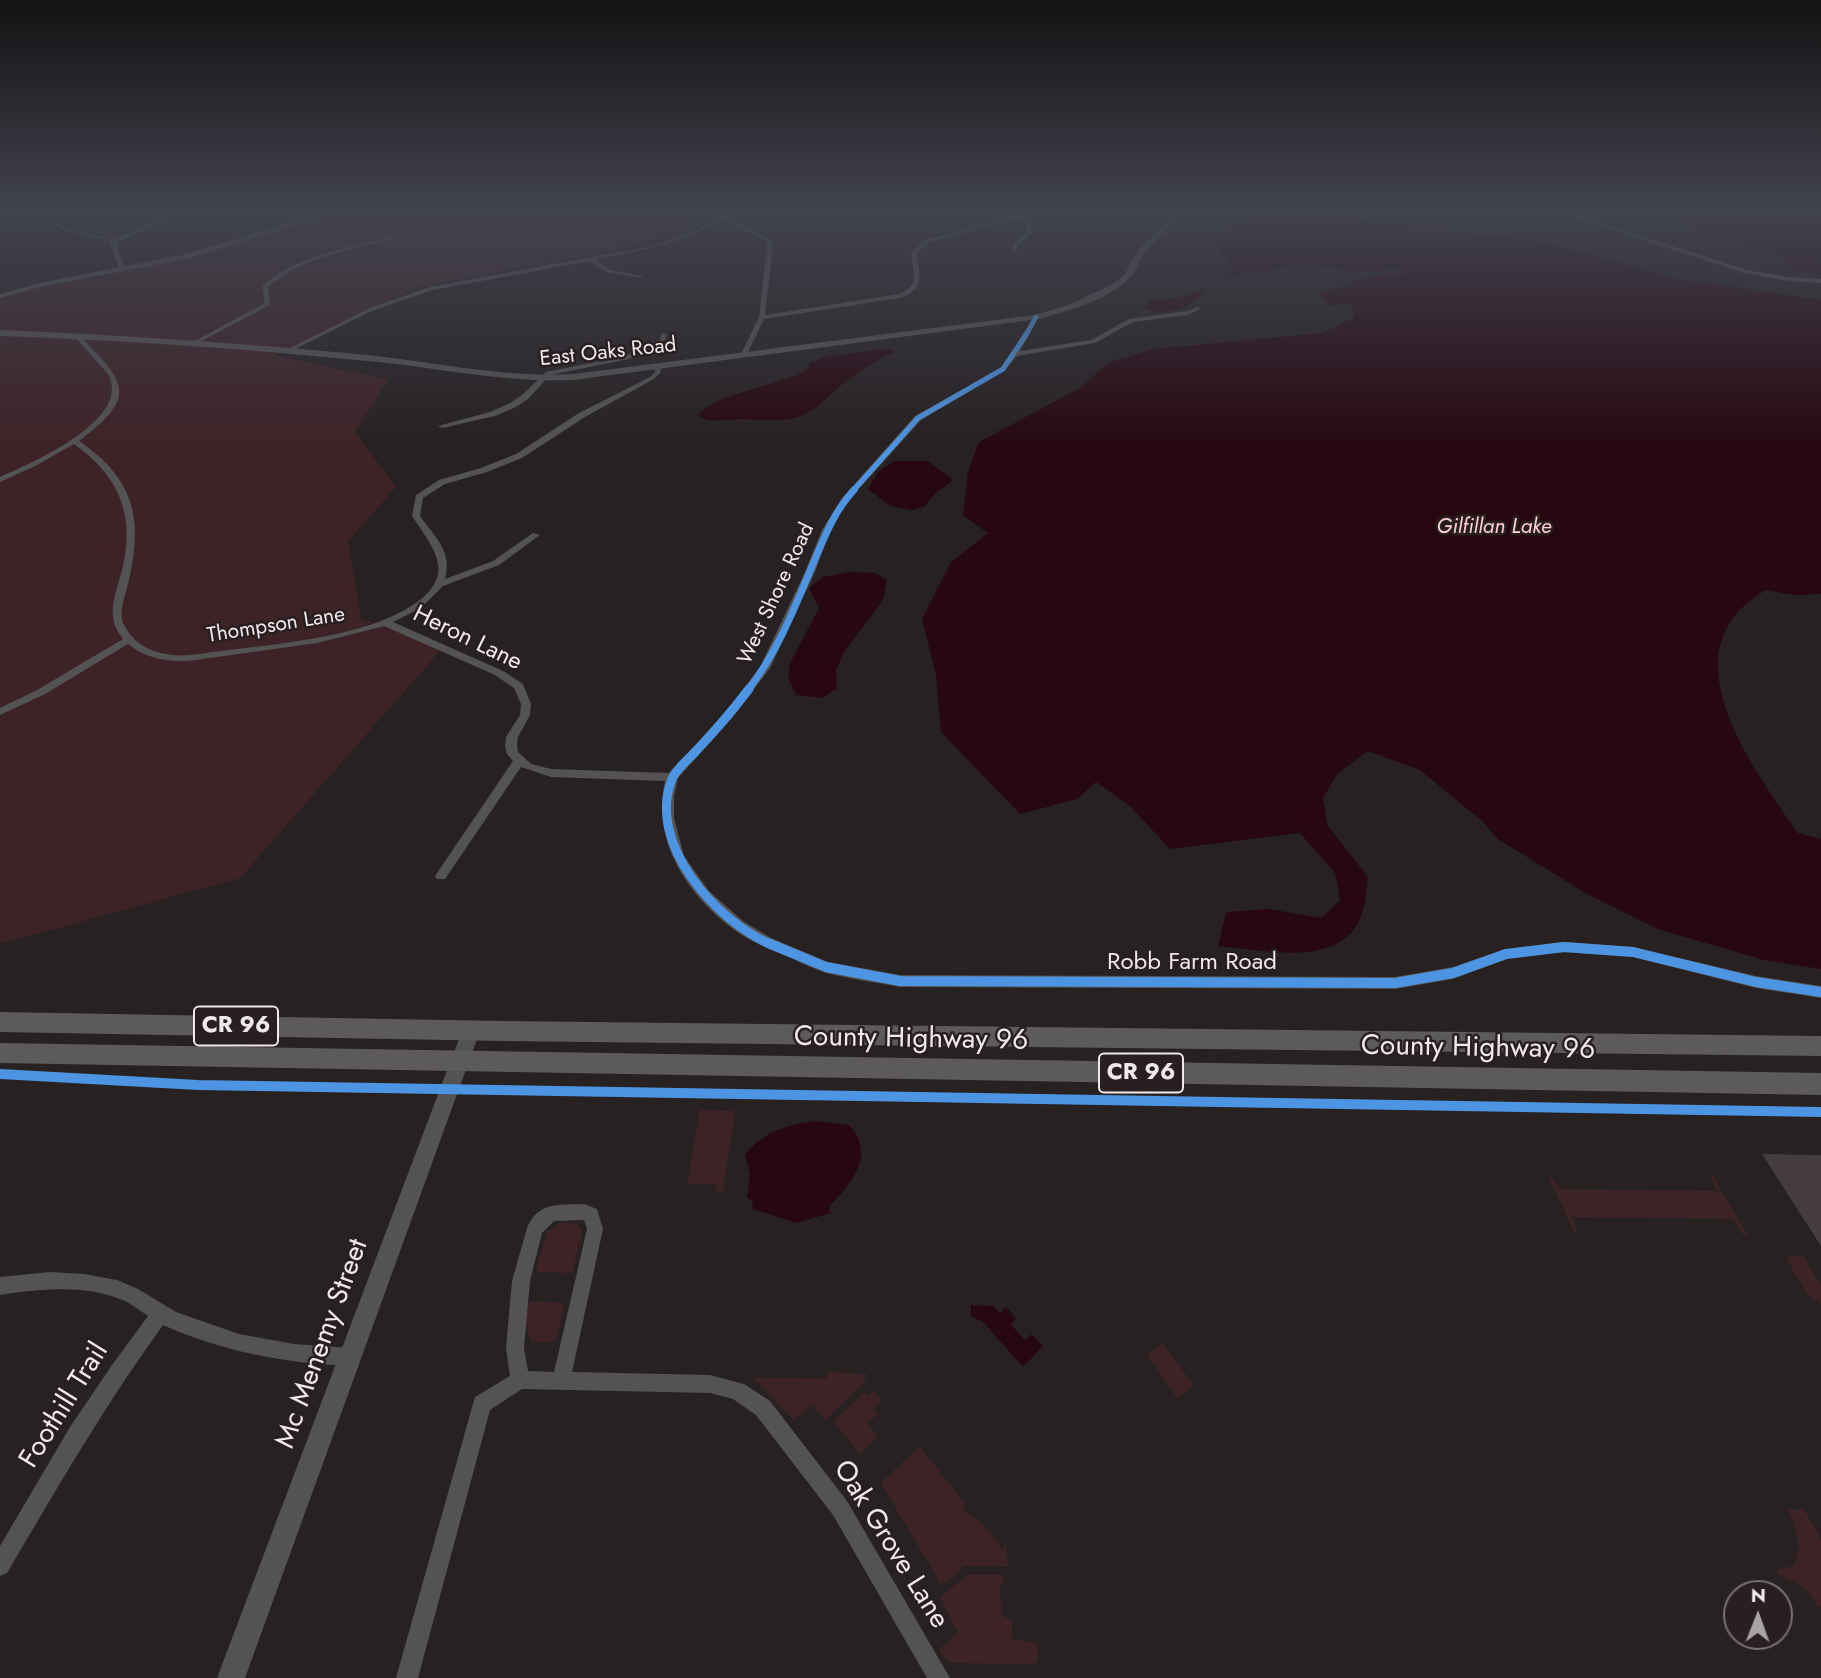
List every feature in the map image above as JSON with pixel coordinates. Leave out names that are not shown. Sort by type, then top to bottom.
[{"type":"main road","name":"County Highway 96","points":[[0,1022],[471,1031],[1821,1046]]},
{"type":"main road","name":"County Highway 96","points":[[0,1053],[1821,1084]]},
{"type":"street","points":[[0,296],[24,289]]},
{"type":"street","points":[[194,343],[268,304],[265,289]]},
{"type":"street","points":[[289,350],[372,309],[428,289]]},
{"type":"street","points":[[744,354],[762,317],[765,289]]},
{"type":"street","points":[[762,317],[900,296],[913,289]]},
{"type":"street","name":"East Oaks Road","points":[[0,332],[289,350],[437,365],[496,377],[542,379],[1036,317],[1088,301],[1110,289]]},
{"type":"street","points":[[1015,354],[1093,342],[1131,320],[1188,313],[1199,308]]},
{"type":"street","name":"West Shore Road","points":[[672,777],[729,715],[765,668],[810,572],[826,530],[845,500],[918,418],[993,375],[1015,354],[1036,317]]},
{"type":"street","points":[[0,480],[74,441],[107,412],[116,395],[117,387],[110,372],[76,335]]},
{"type":"street","points":[[442,426],[504,409],[522,400],[548,373],[636,355],[663,340],[664,335]]},
{"type":"street","points":[[439,584],[445,565],[416,516],[419,497],[442,482],[484,470],[526,452],[582,415],[652,378],[658,372],[658,366]]},
{"type":"street","points":[[0,712],[41,692],[128,640],[117,620],[132,538],[128,501],[112,472],[89,450],[74,441]]},
{"type":"street","points":[[439,584],[496,563],[536,536]]},
{"type":"street","name":"Thompson Lane","points":[[128,640],[150,653],[166,658],[323,640],[386,623],[424,600],[439,584]]},
{"type":"street","name":"Heron Lane","points":[[386,623],[499,673],[519,686],[524,694],[525,715],[512,737],[511,746],[519,761]]},
{"type":"street","points":[[441,876],[519,761],[527,767],[551,773],[672,777]]},
{"type":"street","name":"Robb Farm Road","points":[[672,777],[668,818],[671,838],[689,876],[704,894],[738,925],[766,942],[826,967],[862,976],[922,982],[1395,983],[1453,973],[1506,954],[1564,947],[1633,952],[1756,982],[1821,992]]},
{"type":"street","name":"Mc Menemy Street","points":[[231,1678],[471,1031]]},
{"type":"street","points":[[407,1678],[482,1404],[520,1380],[515,1348],[521,1281],[535,1228],[550,1213],[584,1212],[591,1215],[595,1229],[561,1380]]},
{"type":"street","points":[[0,1286],[58,1281],[96,1285],[132,1295],[160,1314],[203,1332],[252,1347],[302,1355],[350,1357]]},
{"type":"street","name":"Foothill Trail","points":[[0,1566],[77,1434],[118,1371],[160,1314]]},
{"type":"street","name":"Oak Grove Lane","points":[[520,1380],[710,1384],[737,1391],[763,1408],[840,1508],[939,1678]]},
{"type":"shaded area","points":[[31,289],[411,289],[275,355],[388,380],[355,432],[396,487],[348,541],[361,619],[416,635],[439,652],[240,878],[0,944],[0,295]]},
{"type":"shaded area","points":[[700,1110],[735,1111],[723,1191],[716,1191],[716,1184],[687,1184]]},
{"type":"shaded area","points":[[1549,1173],[1559,1189],[1717,1191],[1712,1174],[1748,1236],[1742,1234],[1733,1219],[1572,1217],[1578,1232],[1576,1235],[1548,1176]]},
{"type":"shaded area","points":[[561,1222],[577,1224],[582,1231],[573,1271],[538,1272],[536,1270],[547,1232]]},
{"type":"shaded area","points":[[1803,1255],[1821,1286],[1821,1304],[1807,1295],[1786,1257]]},
{"type":"shaded area","points":[[531,1301],[564,1303],[559,1333],[552,1343],[530,1341],[524,1312]]},
{"type":"shaded area","points":[[1163,1343],[1194,1386],[1177,1398],[1147,1354]]},
{"type":"shaded area","points":[[827,1372],[867,1374],[863,1384],[825,1420],[811,1405],[794,1420],[753,1377],[826,1379]]},
{"type":"shaded area","points":[[874,1390],[882,1400],[873,1408],[878,1414],[868,1423],[878,1437],[860,1455],[834,1421],[864,1392],[868,1395]]},
{"type":"shaded area","points":[[919,1446],[964,1502],[963,1510],[983,1524],[1002,1549],[1006,1545],[1008,1567],[964,1566],[942,1586],[881,1483]]},
{"type":"shaded area","points":[[1804,1509],[1821,1539],[1821,1607],[1817,1607],[1802,1586],[1778,1575],[1776,1570],[1793,1566],[1798,1552],[1796,1531],[1788,1510]]},
{"type":"shaded area","points":[[967,1575],[1003,1575],[1003,1585],[1000,1585],[1002,1616],[1012,1620],[1012,1639],[1037,1643],[1038,1660],[1034,1664],[952,1663],[942,1657],[940,1648],[958,1633],[940,1597]]},
{"type":"water","points":[[1204,289],[1204,294],[1182,309],[1162,312],[1146,309],[1145,306],[1152,300],[1177,298]]},
{"type":"water","name":"Gilfillan Lake","points":[[1334,289],[1749,289],[1821,300],[1821,594],[1795,595],[1766,590],[1736,615],[1721,644],[1719,675],[1726,709],[1759,775],[1798,833],[1821,839],[1821,969],[1764,960],[1658,929],[1587,894],[1498,839],[1482,821],[1420,770],[1368,751],[1337,774],[1323,798],[1328,826],[1368,877],[1357,925],[1345,938],[1330,947],[1312,951],[1273,952],[1218,946],[1226,912],[1268,909],[1322,918],[1340,900],[1335,873],[1300,833],[1170,849],[1131,807],[1096,782],[1077,799],[1020,814],[941,732],[936,675],[922,619],[951,562],[988,533],[963,515],[968,472],[979,442],[1080,388],[1108,363],[1153,349],[1322,333],[1353,318],[1354,309],[1348,304],[1330,306],[1318,292]]},
{"type":"water","points":[[883,349],[894,352],[879,359],[839,387],[814,409],[795,418],[708,420],[699,416],[700,412],[718,400],[797,375],[809,368],[810,363],[824,357]]},
{"type":"water","points":[[894,461],[928,461],[953,480],[924,507],[912,510],[890,506],[868,489],[878,472]]},
{"type":"water","points":[[850,572],[875,573],[887,580],[883,600],[844,652],[836,671],[837,688],[823,698],[796,695],[788,678],[790,663],[819,608],[809,588],[823,577]]},
{"type":"water","points":[[815,1121],[849,1125],[861,1147],[858,1169],[829,1207],[831,1213],[796,1223],[753,1209],[752,1200],[747,1198],[750,1175],[745,1155],[760,1140],[776,1130]]},
{"type":"water","points":[[971,1305],[993,1306],[1000,1313],[1006,1307],[1016,1318],[1011,1325],[1025,1340],[1032,1334],[1043,1346],[1023,1367],[982,1321],[971,1317]]},
{"type":"building","points":[[1762,1154],[1821,1155],[1821,1246]]},
{"type":"cycle path","points":[[1036,317],[1003,369],[918,418],[845,500],[826,530],[810,572],[765,668],[729,715],[672,777],[668,796],[668,818],[678,857],[704,895],[738,925],[766,942],[826,967],[900,981],[1395,983],[1453,973],[1506,954],[1564,947],[1633,952],[1756,982],[1821,992]]},
{"type":"cycle path","points":[[0,1074],[198,1085],[1821,1112]]}]
